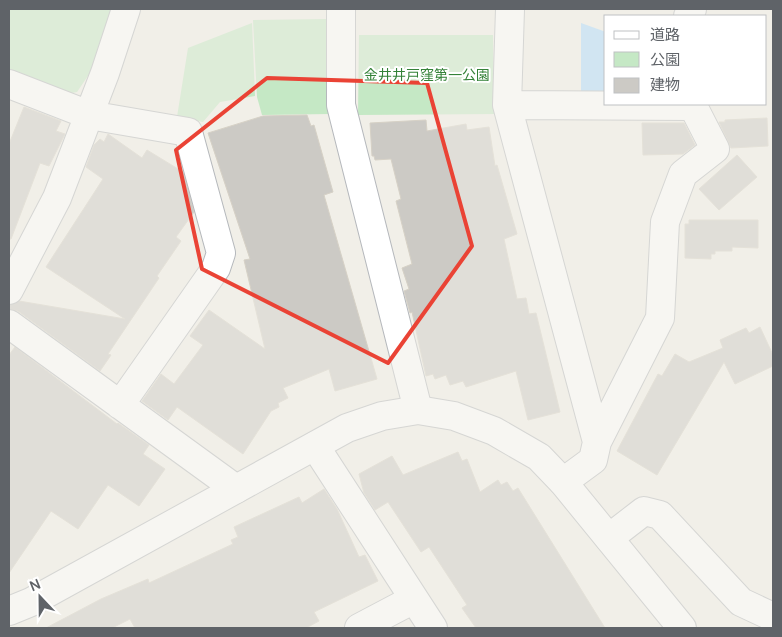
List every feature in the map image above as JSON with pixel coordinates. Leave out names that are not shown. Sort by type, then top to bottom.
[{"type":"street","points":[[9,290],[57,198],[89,115],[126,9]]},
{"type":"street","points":[[342,9],[341,105],[418,410]]},
{"type":"street","points":[[510,9],[508,105],[597,442]]},
{"type":"street","points":[[9,84],[89,115],[188,132],[220,253],[216,268],[120,405]]},
{"type":"street","points":[[508,105],[693,105],[715,149],[683,174],[665,222],[660,318],[597,442],[593,460],[563,482]]},
{"type":"street","points":[[9,324],[236,489]]},
{"type":"street","points":[[9,611],[31,602],[347,428],[382,416],[418,410],[454,416],[494,431],[539,457],[563,482],[610,538],[682,628]]},
{"type":"street","points":[[316,446],[432,628]]},
{"type":"street","points":[[610,538],[644,511],[660,515],[741,602],[773,616]]},
{"type":"street","points":[[359,628],[414,599]]},
{"type":"highlighted area","points":[[267,78],[427,83],[472,246],[388,363],[202,269],[176,150]]},
{"type":"green space","points":[[9,9],[114,9],[96,64],[77,92],[66,94],[9,70]]},
{"type":"green space","name":"金井井戸窪第一公園","points":[[331,19],[330,114],[262,115],[257,97],[253,20]]},
{"type":"green space","points":[[252,23],[255,96],[220,102],[203,122],[177,117],[188,48]]},
{"type":"green space","name":"金井井戸窪第一公園","points":[[359,35],[493,35],[494,103],[496,114],[358,115]]},
{"type":"water","points":[[581,23],[604,31],[604,91],[581,91]]},
{"type":"building","points":[[24,107],[61,121],[56,131],[65,134],[49,166],[40,163],[11,239],[9,239],[9,144]]},
{"type":"building","points":[[307,115],[311,126],[314,125],[333,192],[324,195],[377,379],[335,391],[329,369],[283,388],[288,398],[278,403],[279,407],[271,411],[243,454],[177,407],[168,420],[142,401],[161,374],[174,384],[203,345],[190,336],[209,310],[265,349],[244,260],[250,259],[208,133],[263,116]]},
{"type":"building","points":[[767,118],[768,146],[731,148],[719,122],[725,122],[725,120]]},
{"type":"building","points":[[426,120],[427,131],[466,124],[467,130],[489,127],[495,166],[497,165],[517,234],[504,239],[517,299],[526,298],[529,314],[536,313],[560,412],[528,420],[516,371],[466,387],[463,381],[450,385],[446,375],[435,379],[433,374],[426,376],[412,312],[410,313],[404,291],[409,289],[402,268],[412,264],[396,201],[401,199],[391,159],[375,160],[374,156],[372,156],[370,123]]},
{"type":"building","points":[[642,123],[684,123],[695,145],[683,154],[643,155]]},
{"type":"building","points":[[108,134],[142,158],[147,150],[183,172],[194,212],[176,237],[181,241],[157,276],[159,278],[108,354],[111,355],[100,371],[18,311],[9,309],[9,305],[19,301],[125,319],[46,267],[103,179],[86,167],[94,145],[100,139],[104,142]]},
{"type":"building","points":[[737,155],[757,177],[719,210],[699,189]]},
{"type":"building","points":[[689,220],[758,220],[758,248],[732,247],[732,251],[715,251],[715,254],[711,254],[711,259],[685,258],[685,224],[689,224]]},
{"type":"building","points":[[760,327],[773,355],[773,366],[735,384],[724,362],[657,475],[617,451],[658,374],[662,376],[675,354],[689,362],[723,348],[720,340],[746,328],[749,333]]},
{"type":"building","points":[[15,347],[117,424],[149,445],[143,454],[165,469],[139,506],[108,485],[78,529],[51,511],[9,573],[9,355]]},
{"type":"building","points":[[458,452],[462,461],[467,459],[480,492],[498,480],[501,485],[507,482],[513,491],[518,488],[605,628],[476,628],[462,608],[467,605],[429,547],[421,552],[388,502],[375,510],[364,493],[359,474],[392,456],[403,475]]},
{"type":"building","points":[[324,489],[337,509],[359,557],[365,555],[378,581],[314,612],[319,621],[306,628],[135,628],[130,619],[112,628],[46,628],[101,599],[148,579],[149,583],[233,544],[231,540],[238,537],[234,527],[299,497],[302,503]]}]
